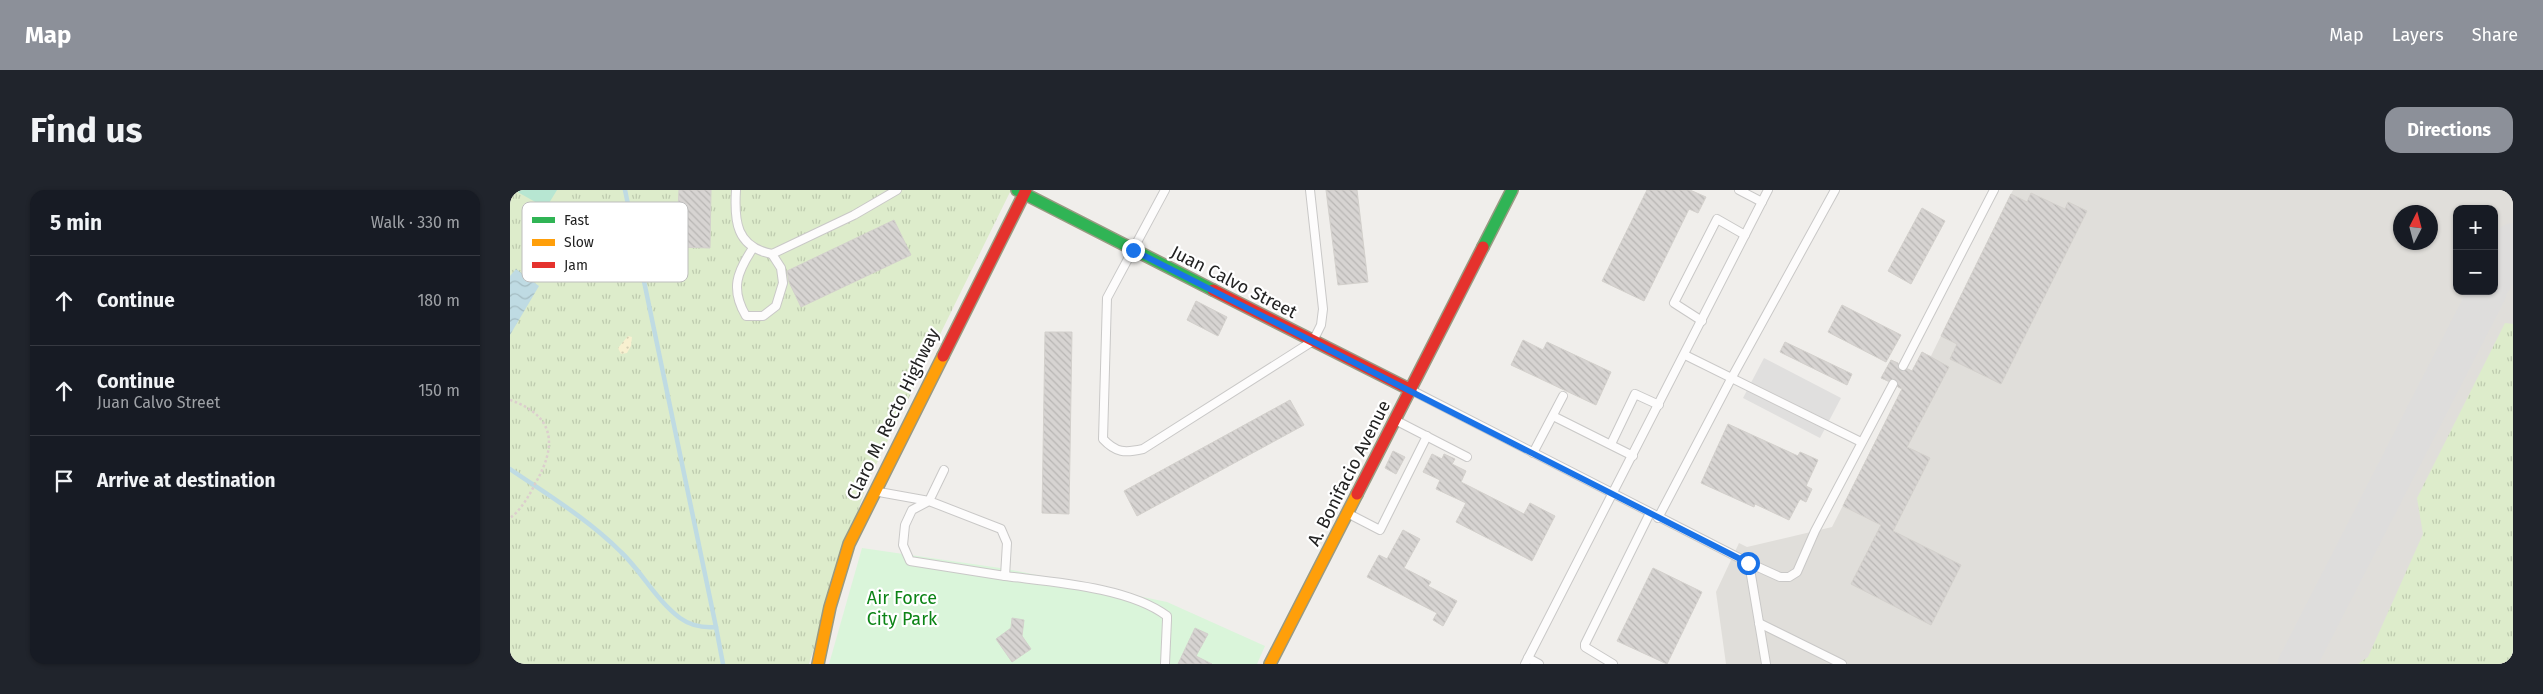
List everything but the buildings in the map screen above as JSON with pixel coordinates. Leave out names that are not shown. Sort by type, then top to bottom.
[{"type":"street","name":"A. Bonifacio Avenue","points":[[1270,664],[1512,190]]},
{"type":"street","name":"Juan Calvo Street","points":[[1022,191],[1133,250],[1411,390]]},
{"type":"street","name":"Claro M. Recto Highway","points":[[818,664],[837,580],[849,544],[1022,191]]},
{"type":"lane","points":[[736,190],[734,214],[737,227],[753,248],[772,254],[781,268],[784,283],[776,306],[764,316],[746,316],[736,294],[736,282],[744,261],[753,248]]},
{"type":"lane","points":[[772,254],[845,220],[897,190]]},
{"type":"lane","points":[[1166,190],[1107,298],[1103,439],[1112,450],[1128,453],[1143,449],[1313,342],[1321,325],[1323,309],[1310,190]]},
{"type":"lane","points":[[1739,190],[1762,202]]},
{"type":"lane","points":[[1539,664],[1527,661],[1768,190]]},
{"type":"lane","points":[[1658,518],[1731,379],[1835,190]]},
{"type":"lane","points":[[1902,366],[1994,190]]},
{"type":"lane","points":[[1702,321],[1674,304],[1717,219],[1745,236]]},
{"type":"lane","points":[[1685,355],[1861,442]]},
{"type":"lane","points":[[1411,390],[1748,563],[1780,577],[1788,578],[1797,572],[1815,531],[1893,384]]},
{"type":"lane","points":[[1612,444],[1635,394],[1660,404]]},
{"type":"lane","points":[[1533,453],[1564,396]]},
{"type":"lane","points":[[1552,416],[1633,456]]},
{"type":"lane","points":[[1395,420],[1467,458]]},
{"type":"lane","points":[[1348,513],[1380,530],[1427,436]]},
{"type":"lane","points":[[944,470],[928,501],[912,510],[905,525],[903,545],[910,561],[1094,590],[1139,600],[1155,607],[1166,616],[1165,664]]},
{"type":"lane","points":[[874,491],[928,501],[1001,529],[1007,544],[1005,576]]},
{"type":"lane","points":[[1613,664],[1585,647],[1585,644],[1650,513]]},
{"type":"lane","points":[[1748,563],[1766,664]]},
{"type":"lane","points":[[1759,623],[1842,664]]},
{"type":"path","points":[[510,400],[536,414],[546,425],[551,439],[545,467],[529,495],[510,518]]},
{"type":"shaded area","points":[[2013,190],[2513,190],[2513,664],[1726,664],[1716,592],[1739,543],[1747,547],[1832,527],[1902,389],[1881,378],[1891,360],[1912,371],[1922,352],[1931,356]]},
{"type":"shaded area","points":[[1764,358],[1841,398],[1820,438],[1743,398]]},
{"type":"green space","points":[[510,190],[1011,190],[867,483],[809,664],[510,664]]},
{"type":"green space","points":[[514,190],[557,190],[550,202],[535,202]]},
{"type":"green space","points":[[2505,323],[2513,324],[2513,664],[2358,664],[2368,657],[2423,534],[2417,498]]},
{"type":"green space","name":"Air Force City Park","points":[[862,548],[1007,569],[1167,602],[1265,646],[1257,664],[829,664]]},
{"type":"sand","points":[[628,336],[632,337],[631,346],[627,353],[621,354],[618,348]]},
{"type":"water","points":[[516,269],[522,273],[522,282],[534,282],[539,286],[510,335],[510,276]]},
{"type":"waterway","points":[[625,190],[627,202]]},
{"type":"waterway","points":[[644,282],[716,627]]},
{"type":"waterway","points":[[510,469],[567,508],[608,540],[629,560],[671,611],[680,618],[697,626],[716,627],[723,664]]},
{"type":"taxiway","points":[[2498,271],[2513,242]]},
{"type":"taxiway","points":[[2297,664],[2486,295]]},
{"type":"traffic: fast","points":[[1017,190],[1213,290]]},
{"type":"traffic: fast","points":[[1483,247],[1512,190]]},
{"type":"traffic: slow","points":[[818,664],[830,607],[849,544],[943,356]]},
{"type":"traffic: slow","points":[[1270,664],[1357,494]]},
{"type":"traffic: jam","points":[[943,356],[1026,190]]},
{"type":"traffic: jam","points":[[1357,494],[1483,247]]},
{"type":"traffic: jam","points":[[1213,290],[1411,390]]},
{"type":"route","points":[[1133,250],[1411,390],[1658,518],[1734,554],[1748,563]]}]
